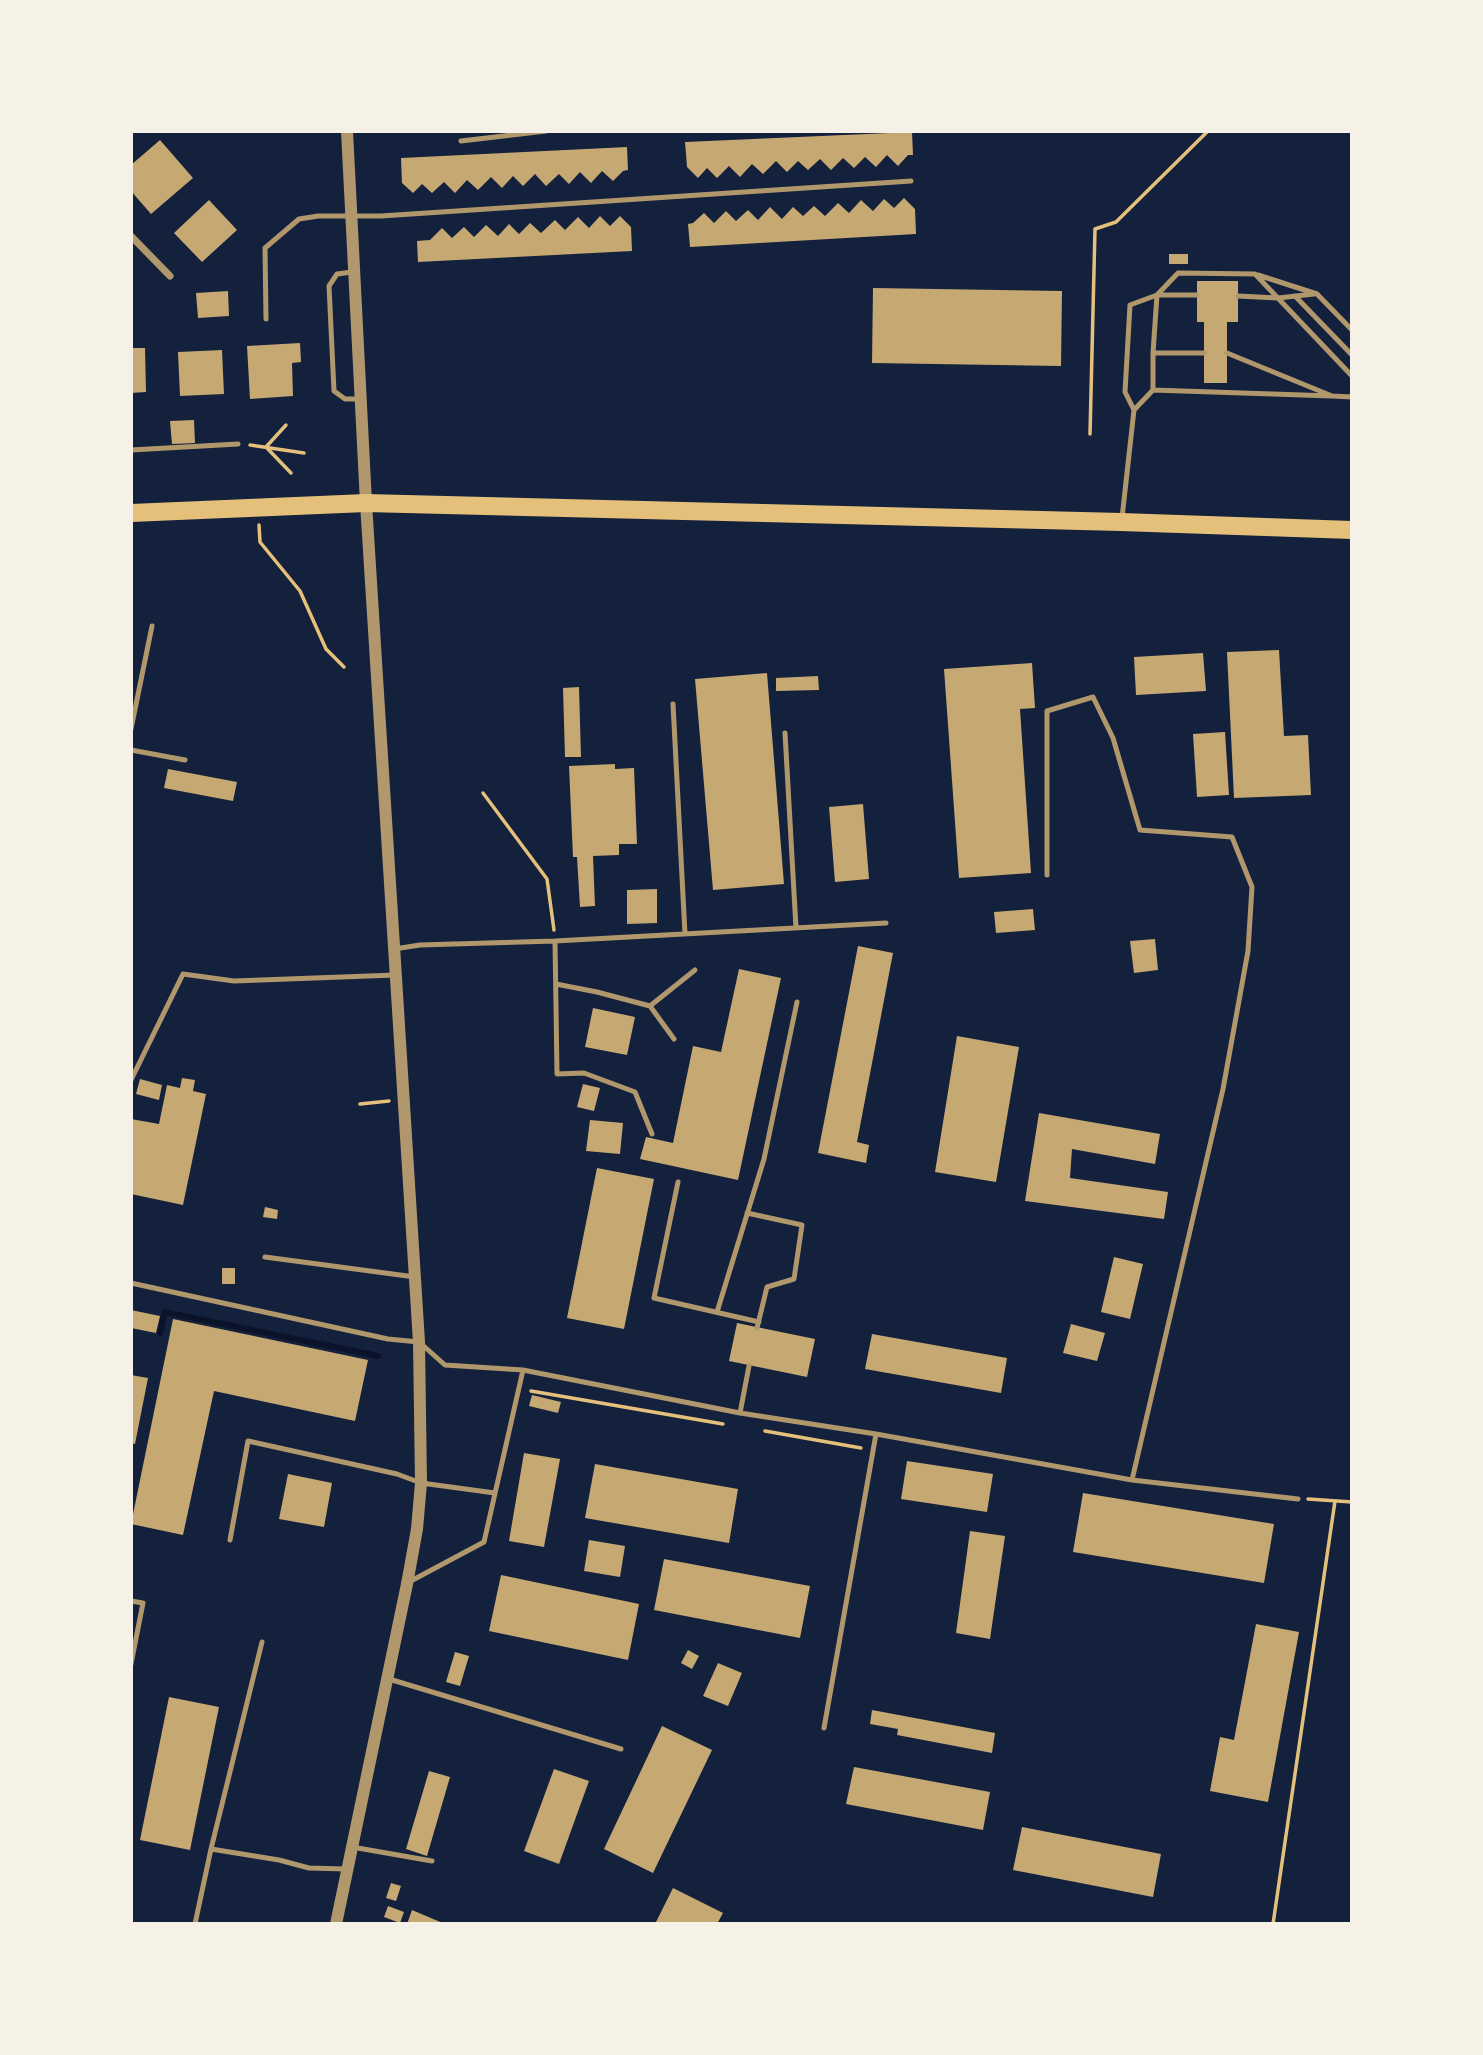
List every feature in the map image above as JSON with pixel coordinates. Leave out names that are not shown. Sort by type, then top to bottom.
[{"type":"main road","points":[[131,513],[366,503],[1352,530]]},
{"type":"street","points":[[336,1924],[407,1584],[417,1529],[421,1483],[419,1342],[366,503],[347,131]]},
{"type":"street","points":[[131,236],[170,276]]},
{"type":"lane","points":[[461,141],[546,131]]},
{"type":"lane","points":[[266,319],[265,248],[299,219],[911,181]]},
{"type":"lane","points":[[355,272],[337,274],[329,286],[334,391],[345,400],[362,399]]},
{"type":"lane","points":[[1134,410],[1153,390],[1157,295],[1178,273],[1255,274],[1317,294],[1352,330]]},
{"type":"lane","points":[[1255,274],[1352,376]]},
{"type":"lane","points":[[1238,296],[1278,298],[1317,294]]},
{"type":"lane","points":[[1121,522],[1134,410],[1125,392],[1130,305],[1157,295],[1197,295]]},
{"type":"lane","points":[[1295,296],[1352,355]]},
{"type":"lane","points":[[1153,353],[1204,352]]},
{"type":"lane","points":[[1227,352],[1332,396]]},
{"type":"lane","points":[[1153,390],[1352,397]]},
{"type":"lane","points":[[131,450],[238,443]]},
{"type":"lane","points":[[131,729],[152,626]]},
{"type":"lane","points":[[1046,875],[1047,711],[1093,697],[1113,738],[1140,830],[1232,837],[1252,887],[1248,951],[1223,1089],[1132,1480]]},
{"type":"lane","points":[[673,704],[685,934]]},
{"type":"lane","points":[[785,733],[796,928]]},
{"type":"lane","points":[[131,750],[185,760]]},
{"type":"lane","points":[[394,949],[420,945],[555,941],[886,923]]},
{"type":"lane","points":[[555,941],[557,1074],[584,1073],[635,1091],[652,1134]]},
{"type":"lane","points":[[650,1006],[695,970]]},
{"type":"lane","points":[[131,1080],[183,974],[234,981],[395,975]]},
{"type":"lane","points":[[556,984],[650,1006],[674,1039]]},
{"type":"lane","points":[[717,1312],[764,1159],[797,1002]]},
{"type":"lane","points":[[678,1182],[654,1298],[717,1312],[758,1325],[767,1287],[794,1279],[802,1225],[747,1213]]},
{"type":"lane","points":[[265,1257],[415,1277]]},
{"type":"lane","points":[[131,1283],[388,1339],[419,1342],[445,1365],[523,1370],[740,1413],[876,1434],[1132,1480],[1298,1499]]},
{"type":"lane","points":[[740,1413],[749,1366]]},
{"type":"lane","points":[[407,1584],[484,1542],[523,1370]]},
{"type":"lane","points":[[824,1728],[876,1434]]},
{"type":"lane","points":[[230,1541],[248,1441],[397,1474],[421,1483],[495,1493]]},
{"type":"lane","points":[[131,1601],[142,1603],[131,1664]]},
{"type":"lane","points":[[195,1924],[262,1642]]},
{"type":"lane","points":[[386,1678],[621,1749]]},
{"type":"lane","points":[[352,1847],[432,1861]]},
{"type":"lane","points":[[211,1849],[279,1860],[309,1868],[347,1869]]},
{"type":"path","points":[[1090,433],[1095,229],[1116,222],[1208,131]]},
{"type":"path","points":[[266,447],[286,425]]},
{"type":"path","points":[[266,447],[304,453]]},
{"type":"path","points":[[266,447],[291,473]]},
{"type":"path","points":[[258,519],[260,542],[300,591],[326,649],[344,667]]},
{"type":"path","points":[[483,793],[547,879],[555,941]]},
{"type":"path","points":[[360,1104],[403,1100]]},
{"type":"path","points":[[518,1389],[723,1424]]},
{"type":"path","points":[[764,1431],[873,1450]]},
{"type":"path","points":[[1298,1499],[1352,1502]]},
{"type":"path","points":[[1273,1924],[1335,1501]]},
{"type":"building","points":[[912,132],[913,155],[908,155],[898,166],[887,155],[876,167],[865,157],[854,168],[843,158],[831,170],[820,159],[808,170],[798,161],[787,172],[776,161],[763,174],[752,164],[740,177],[729,166],[717,178],[707,168],[698,178],[687,167],[685,142]]},
{"type":"building","points":[[160,140],[193,178],[151,214],[131,191],[131,165]]},
{"type":"building","points":[[627,147],[628,170],[623,171],[613,181],[602,171],[591,183],[580,172],[569,184],[559,174],[546,186],[535,174],[523,186],[513,176],[502,188],[491,177],[478,190],[467,180],[455,193],[444,182],[432,193],[422,184],[413,193],[402,183],[401,158]]},
{"type":"building","points":[[904,198],[915,209],[916,234],[690,247],[688,224],[704,213],[714,223],[726,211],[736,221],[748,210],[758,220],[770,207],[782,219],[793,207],[803,216],[814,206],[825,216],[838,203],[849,213],[861,200],[873,211],[884,199],[894,208]]},
{"type":"building","points":[[209,200],[237,230],[202,262],[174,233]]},
{"type":"building","points":[[600,216],[610,226],[620,216],[631,227],[632,251],[418,262],[417,241],[430,240],[442,228],[452,238],[464,227],[474,237],[486,225],[498,236],[509,224],[519,234],[530,223],[541,233],[555,220],[565,230],[578,217],[589,228]]},
{"type":"building","points":[[1169,254],[1188,254],[1188,264],[1169,264]]},
{"type":"building","points":[[1197,281],[1238,281],[1238,322],[1227,322],[1227,383],[1204,383],[1204,322],[1197,322]]},
{"type":"building","points":[[873,288],[1062,291],[1061,366],[872,363]]},
{"type":"building","points":[[228,291],[229,316],[198,318],[196,293]]},
{"type":"building","points":[[300,343],[301,362],[292,363],[293,396],[250,399],[247,346]]},
{"type":"building","points":[[131,348],[145,348],[146,392],[131,393]]},
{"type":"building","points":[[222,350],[224,394],[180,396],[178,352]]},
{"type":"building","points":[[194,420],[195,443],[172,444],[170,421]]},
{"type":"building","points":[[1279,650],[1284,736],[1308,735],[1311,795],[1234,798],[1227,652]]},
{"type":"building","points":[[1203,653],[1206,691],[1136,695],[1134,657]]},
{"type":"building","points":[[1032,663],[1035,708],[1020,709],[1031,873],[959,878],[944,669]]},
{"type":"building","points":[[767,673],[784,884],[713,890],[695,679]]},
{"type":"building","points":[[818,676],[819,690],[776,691],[776,678]]},
{"type":"building","points":[[579,687],[581,757],[565,757],[563,688]]},
{"type":"building","points":[[1225,732],[1229,795],[1197,797],[1193,734]]},
{"type":"building","points":[[615,764],[615,769],[634,768],[637,844],[619,844],[619,855],[593,856],[595,906],[580,907],[577,857],[573,857],[569,766]]},
{"type":"building","points":[[168,769],[237,782],[233,801],[164,788]]},
{"type":"building","points":[[863,804],[869,879],[835,882],[829,807]]},
{"type":"building","points":[[657,889],[657,923],[627,924],[627,890]]},
{"type":"building","points":[[1033,909],[1035,930],[996,933],[994,912]]},
{"type":"building","points":[[1155,939],[1158,970],[1134,973],[1130,941]]},
{"type":"building","points":[[858,946],[893,953],[857,1142],[869,1145],[866,1163],[818,1153]]},
{"type":"building","points":[[739,969],[781,978],[738,1180],[640,1159],[646,1137],[673,1143],[693,1046],[721,1052]]},
{"type":"building","points":[[593,1008],[635,1017],[627,1055],[585,1047]]},
{"type":"building","points":[[957,1036],[1019,1047],[996,1182],[935,1172]]},
{"type":"building","points":[[182,1078],[195,1080],[193,1091],[206,1094],[183,1205],[131,1194],[131,1119],[159,1124],[167,1085],[180,1088]]},
{"type":"building","points":[[140,1079],[162,1085],[159,1100],[136,1094]]},
{"type":"building","points":[[583,1084],[600,1088],[594,1111],[577,1107]]},
{"type":"building","points":[[1039,1113],[1160,1134],[1155,1164],[1072,1149],[1070,1178],[1168,1192],[1164,1219],[1025,1201]]},
{"type":"building","points":[[590,1120],[623,1123],[620,1154],[586,1151]]},
{"type":"building","points":[[597,1168],[654,1179],[624,1329],[567,1318]]},
{"type":"building","points":[[265,1207],[278,1210],[277,1219],[263,1217]]},
{"type":"building","points":[[1114,1257],[1143,1264],[1130,1319],[1101,1312]]},
{"type":"building","points":[[222,1268],[235,1268],[235,1284],[222,1284]]},
{"type":"building","points":[[131,1310],[160,1316],[156,1333],[131,1328]]},
{"type":"building","points":[[173,1319],[368,1360],[355,1421],[214,1391],[183,1535],[131,1524]]},
{"type":"building","points":[[737,1323],[815,1339],[807,1377],[729,1361]]},
{"type":"building","points":[[1071,1324],[1105,1333],[1097,1361],[1063,1353]]},
{"type":"building","points":[[872,1334],[1007,1358],[1001,1393],[865,1369]]},
{"type":"building","points":[[131,1375],[148,1378],[135,1444],[131,1443]]},
{"type":"building","points":[[532,1395],[561,1402],[558,1413],[529,1406]]},
{"type":"building","points":[[524,1453],[560,1459],[544,1547],[509,1541]]},
{"type":"building","points":[[907,1461],[993,1474],[987,1512],[901,1499]]},
{"type":"building","points":[[595,1464],[738,1489],[729,1543],[585,1518]]},
{"type":"building","points":[[288,1474],[332,1483],[324,1527],[279,1519]]},
{"type":"building","points":[[1083,1493],[1274,1524],[1264,1583],[1073,1552]]},
{"type":"building","points":[[970,1531],[1005,1536],[990,1639],[956,1633]]},
{"type":"building","points":[[589,1540],[625,1546],[620,1577],[584,1571]]},
{"type":"building","points":[[664,1559],[810,1586],[800,1638],[654,1610]]},
{"type":"building","points":[[501,1575],[639,1604],[628,1660],[489,1631]]},
{"type":"building","points":[[1256,1624],[1299,1632],[1268,1802],[1210,1791],[1220,1737],[1234,1740]]},
{"type":"building","points":[[688,1650],[699,1656],[692,1669],[681,1663]]},
{"type":"building","points":[[455,1652],[469,1656],[460,1686],[446,1682]]},
{"type":"building","points":[[718,1663],[742,1673],[728,1706],[703,1696]]},
{"type":"building","points":[[169,1697],[219,1707],[190,1850],[140,1840]]},
{"type":"building","points":[[872,1710],[995,1733],[992,1753],[897,1735],[898,1729],[870,1724]]},
{"type":"building","points":[[662,1726],[712,1750],[653,1873],[604,1849]]},
{"type":"building","points":[[854,1767],[990,1792],[983,1830],[846,1804]]},
{"type":"building","points":[[554,1769],[589,1781],[559,1864],[524,1851]]},
{"type":"building","points":[[429,1771],[450,1777],[427,1856],[406,1849]]},
{"type":"building","points":[[1022,1827],[1161,1854],[1153,1897],[1013,1870]]},
{"type":"building","points":[[391,1883],[401,1886],[396,1901],[386,1898]]},
{"type":"building","points":[[673,1888],[723,1913],[717,1924],[655,1924]]},
{"type":"building","points":[[388,1906],[404,1912],[400,1923],[384,1917]]},
{"type":"building","points":[[412,1910],[445,1924],[407,1924]]},
{"type":"waterway","points":[[160,1333],[165,1312],[378,1356]]}]
